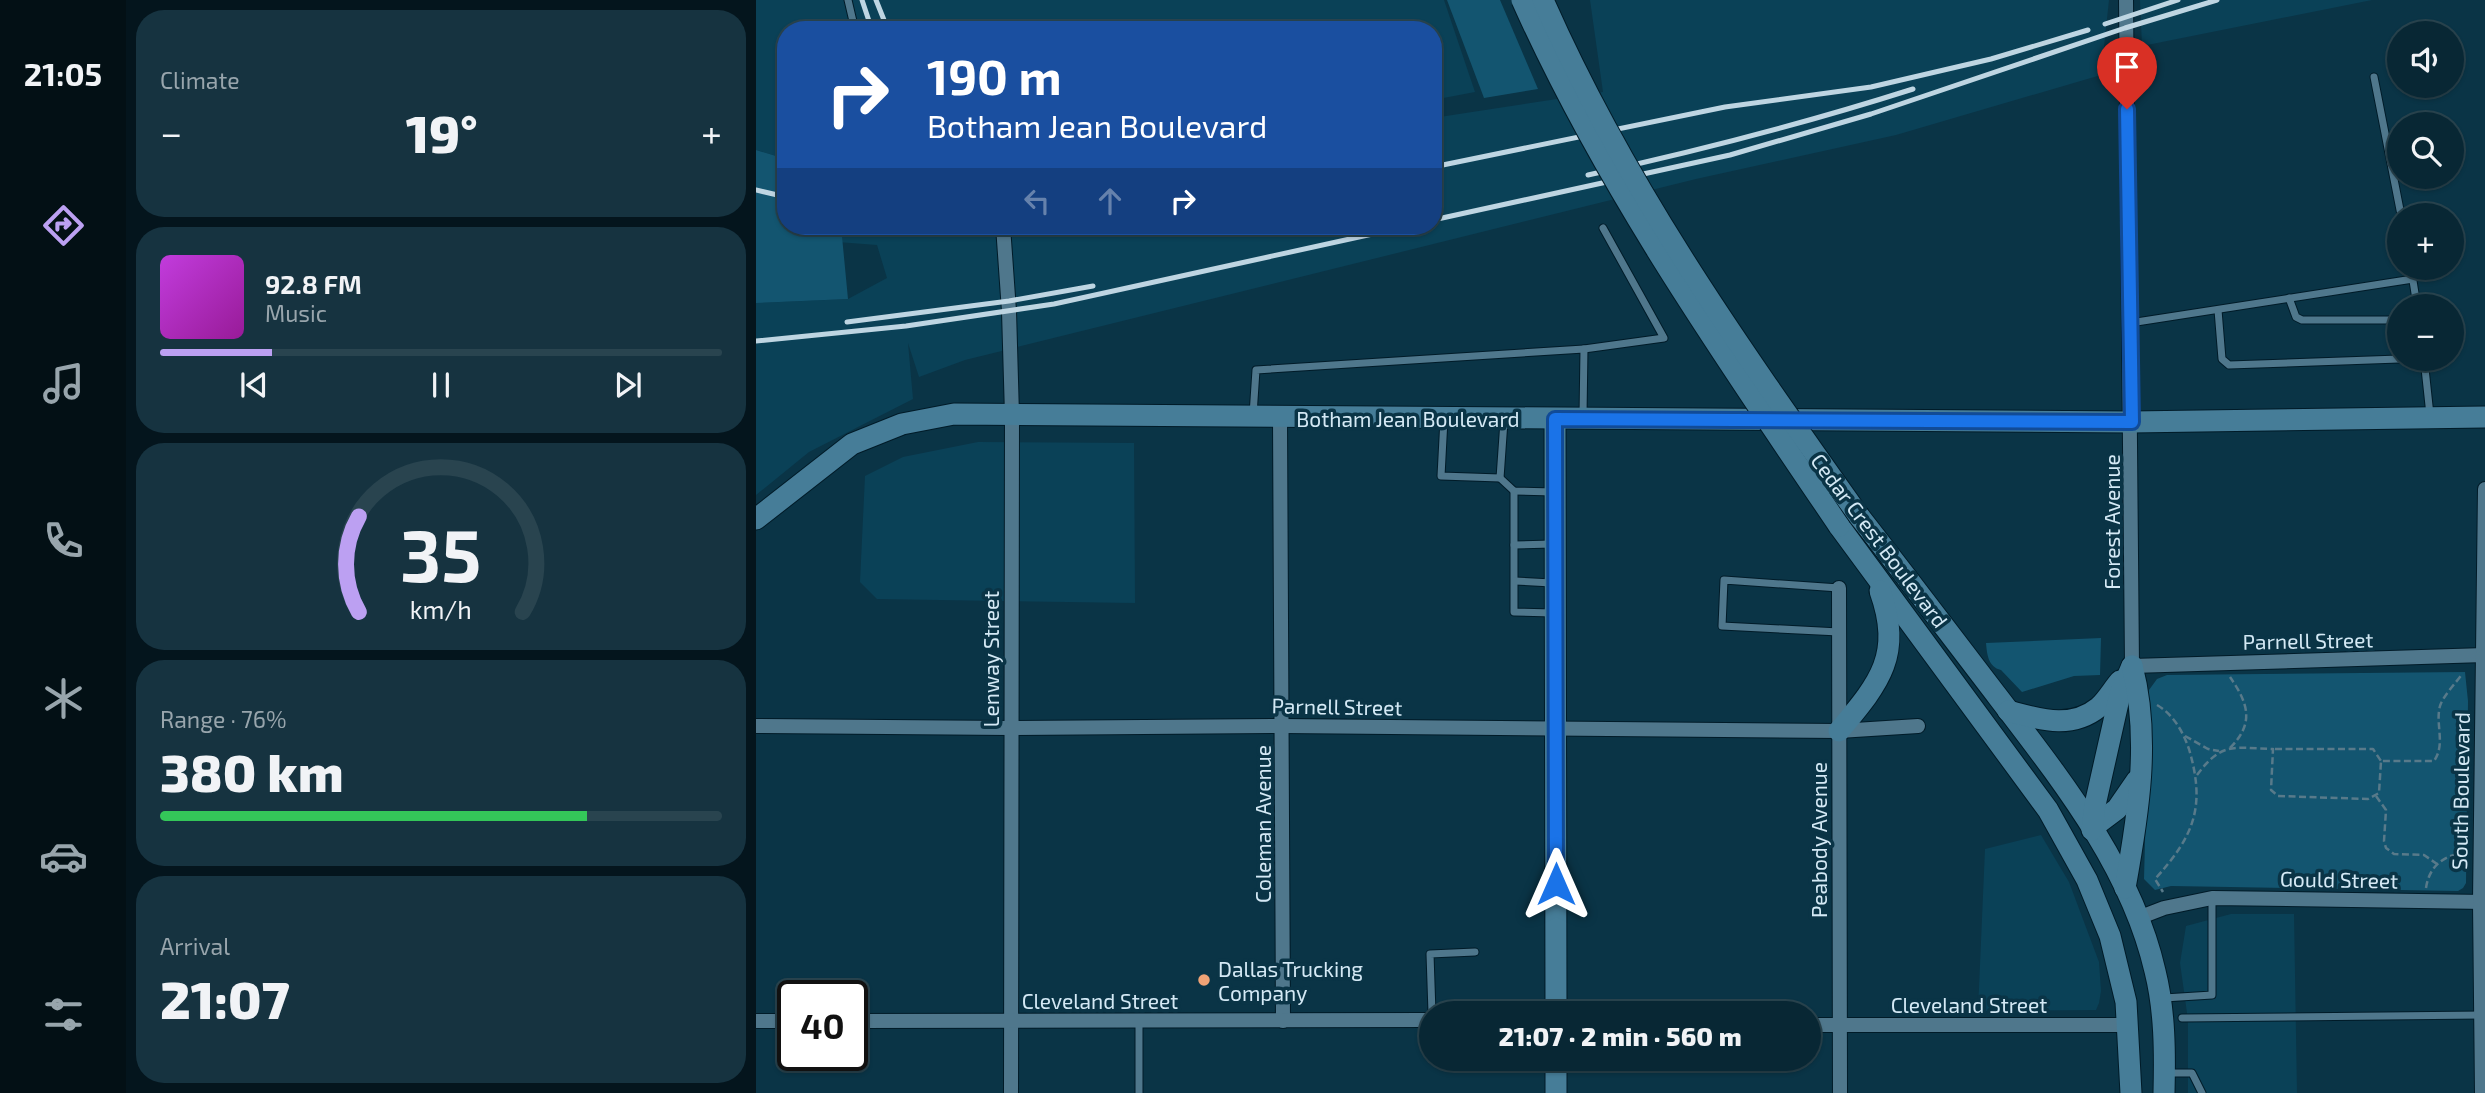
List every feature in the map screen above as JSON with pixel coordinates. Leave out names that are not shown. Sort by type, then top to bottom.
[{"type":"main road","name":"Cedar Crest Boulevard","points":[[1522,0],[1574,108],[1649,241],[1696,315],[1839,526],[2048,810],[2079,865],[2110,936],[2126,1002],[2132,1093]]},
{"type":"main road","name":"Cedar Crest Boulevard","points":[[1543,0],[1586,92],[1656,217],[1737,343],[1859,516],[2094,827],[2138,918],[2156,973],[2164,1032],[2164,1083]]},
{"type":"main road","name":"Botham Jean Boulevard","points":[[756,519],[852,444],[902,424],[954,414],[2132,422],[2430,419]]},
{"type":"main road","points":[[2430,419],[2485,417]]},
{"type":"main road","points":[[1555,419],[1556,1001]]},
{"type":"main road","points":[[1839,731],[1872,691],[1883,669],[1889,648],[1890,629],[1886,610],[1873,573]]},
{"type":"main road","points":[[2008,711],[2046,721],[2064,721],[2082,716],[2099,707],[2132,666]]},
{"type":"main road","points":[[2125,888],[2132,849],[2142,732],[2139,692],[2132,666]]},
{"type":"main road","points":[[2079,865],[2094,827],[2095,805],[2120,694],[2132,666]]},
{"type":"main road","points":[[2094,827],[2118,809],[2139,776]]},
{"type":"main road","points":[[2048,810],[2067,820],[2094,827]]},
{"type":"main road","points":[[1556,1071],[1556,1093]]},
{"type":"street","name":"Forest Avenue","points":[[2126,0],[2132,422],[2132,666]]},
{"type":"street","name":"Lenway Street","points":[[1004,235],[1012,415],[1011,1093]]},
{"type":"street","name":"Coleman Avenue","points":[[1280,418],[1283,1021]]},
{"type":"street","name":"South Boulevard","points":[[2482,1093],[2485,489]]},
{"type":"street","name":"Peabody Avenue","points":[[1839,588],[1840,1093]]},
{"type":"street","name":"Parnell Street","points":[[2132,666],[2484,656]]},
{"type":"street","name":"Parnell Street","points":[[756,726],[1283,726],[1839,731],[1918,726]]},
{"type":"street","name":"Gould Street","points":[[2138,918],[2193,900],[2212,898],[2483,902]]},
{"type":"street","name":"Cleveland Street","points":[[868,1021],[1419,1020]]},
{"type":"street","points":[[756,1021],[777,1021]]},
{"type":"street","name":"Cleveland Street","points":[[1821,1025],[2128,1025]]},
{"type":"lane","points":[[848,0],[853,21]]},
{"type":"lane","points":[[2374,77],[2399,203]]},
{"type":"lane","points":[[1253,417],[1255,370],[1584,349],[1664,338],[1603,228]]},
{"type":"lane","points":[[2130,323],[2406,280]]},
{"type":"lane","points":[[2289,298],[2296,317],[2302,320],[2387,320]]},
{"type":"lane","points":[[2218,310],[2222,359],[2229,365],[2387,359]]},
{"type":"lane","points":[[1583,419],[1584,349]]},
{"type":"lane","points":[[2425,371],[2430,419]]},
{"type":"lane","points":[[1444,418],[1441,476],[1500,478],[1514,491],[1555,492]]},
{"type":"lane","points":[[1500,478],[1504,419]]},
{"type":"lane","points":[[1514,491],[1514,612],[1554,613]]},
{"type":"lane","points":[[1514,545],[1555,544]]},
{"type":"lane","points":[[1839,588],[1724,580],[1722,626],[1839,632]]},
{"type":"lane","points":[[1515,581],[1555,583]]},
{"type":"lane","points":[[2160,999],[2212,995],[2212,898]]},
{"type":"lane","points":[[1432,1001],[1430,954],[1475,952]]},
{"type":"lane","points":[[2182,1018],[2483,1015]]},
{"type":"lane","points":[[1139,1021],[1139,1093]]},
{"type":"lane","points":[[2164,1083],[2192,1073],[2202,1093]]},
{"type":"path","points":[[2381,761],[2434,761],[2437,758],[2440,751],[2440,705],[2462,674]]},
{"type":"path","points":[[2230,677],[2246,704],[2247,713],[2243,731],[2230,748]]},
{"type":"path","points":[[2154,704],[2173,718],[2185,736],[2197,775],[2193,820],[2181,849],[2155,879]]},
{"type":"path","points":[[2185,736],[2208,749],[2220,751]]},
{"type":"path","points":[[2197,775],[2206,762],[2220,751],[2230,748],[2373,749],[2381,761],[2379,793],[2368,799],[2278,796],[2271,790],[2273,749]]},
{"type":"path","points":[[2376,796],[2386,810],[2386,848],[2394,854],[2424,855],[2437,864]]},
{"type":"path","points":[[2426,890],[2429,876],[2437,864],[2449,856],[2463,853]]},
{"type":"path","points":[[2148,872],[2163,892]]},
{"type":"shaded area","points":[[756,0],[1444,0],[1475,92],[1442,98],[1442,21],[777,21],[777,156],[756,150]]},
{"type":"shaded area","points":[[1447,0],[1500,0],[1538,89],[1484,98]]},
{"type":"shaded area","points":[[1590,0],[2109,0],[2101,75],[1896,135],[1696,179],[965,360],[919,377],[908,343],[913,399],[809,452],[756,495],[756,303],[848,299],[887,278],[877,245],[799,239],[795,235],[1442,235],[1442,117],[1603,92]]},
{"type":"shaded area","points":[[2140,0],[2372,0],[2142,46]]},
{"type":"shaded area","points":[[756,150],[777,156],[777,235],[842,235],[848,299],[756,303]]},
{"type":"shaded area","points":[[978,442],[1134,443],[1135,603],[877,599],[860,582],[865,476],[903,457]]},
{"type":"shaded area","points":[[2101,638],[2100,675],[2074,676],[2022,692],[2001,670],[1993,666],[1986,643]]},
{"type":"shaded area","points":[[2465,672],[2468,701],[2466,883],[2463,888],[2458,891],[2171,886],[2155,890],[2144,879],[2149,690],[2157,679],[2167,675]]},
{"type":"shaded area","points":[[2041,835],[2069,882],[2099,962],[2099,1003],[2096,1010],[1978,1011],[1985,849]]},
{"type":"shaded area","points":[[2231,914],[2294,914],[2297,1093],[2188,1093],[2188,1020],[2180,963],[2186,926]]},
{"type":"railway","points":[[862,0],[869,21]]},
{"type":"railway","points":[[876,0],[884,21]]},
{"type":"railway","points":[[2105,24],[2178,0]]},
{"type":"railway","points":[[1442,218],[1730,155],[1871,114],[2125,28],[2217,0]]},
{"type":"railway","points":[[1442,165],[1725,107],[1871,87],[1991,59],[2088,30]]},
{"type":"railway","points":[[1588,175],[1752,136],[1913,89]]},
{"type":"railway","points":[[756,190],[777,195]]},
{"type":"railway","points":[[756,341],[906,326],[1054,304],[1368,235]]},
{"type":"railway","points":[[847,322],[1009,301],[1093,286]]},
{"type":"place","name":"Dallas Trucking Company","points":[[1204,980]]},
{"type":"route","points":[[1556,884],[1555,419],[2132,422],[2127,109]]}]
